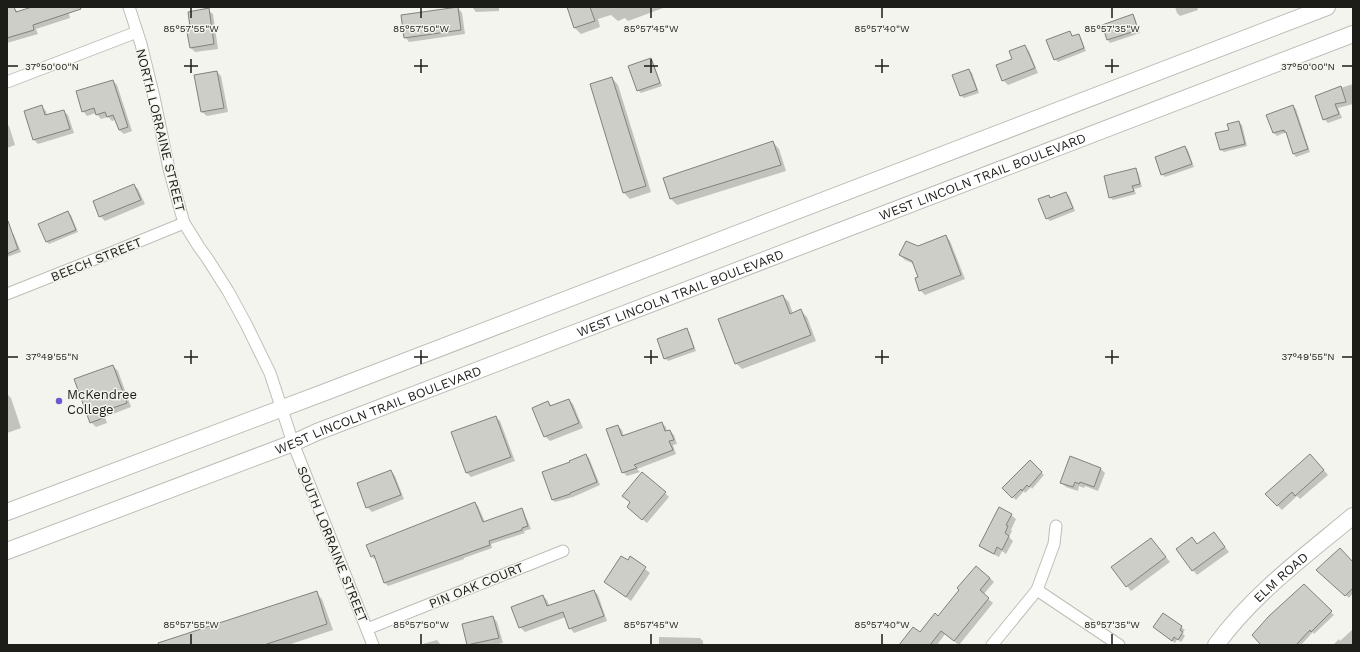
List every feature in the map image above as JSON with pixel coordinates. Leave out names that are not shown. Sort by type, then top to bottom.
[{"type":"main road","points":[[7,512],[1327,7]]},
{"type":"main road","name":"WEST LINCOLN TRAIL BOULEVARD","points":[[7,551],[293,443],[317,432],[774,258],[946,189],[1353,34]]},
{"type":"main road","name":"ELM ROAD","points":[[1216,645],[1236,619],[1268,588],[1353,516]]},
{"type":"street","name":"NORTH LORRAINE STREET","points":[[129,7],[154,97],[169,169],[184,223],[228,291],[246,324],[270,373],[293,443]]},
{"type":"street","points":[[7,82],[137,32]]},
{"type":"street","name":"BEECH STREET","points":[[7,294],[184,223]]},
{"type":"street","name":"SOUTH LORRAINE STREET","points":[[293,443],[373,645]]},
{"type":"street","points":[[992,645],[1037,590],[1054,544],[1056,526]]},
{"type":"street","name":"PIN OAK COURT","points":[[367,629],[563,551]]},
{"type":"street","points":[[1037,590],[1119,645]]},
{"type":"building","points":[[7,7],[14,7],[16,12],[32,7],[80,7],[81,9],[33,25],[34,30],[7,38]]},
{"type":"building","points":[[458,7],[461,30],[404,38],[401,15]]},
{"type":"building","points":[[567,7],[590,7],[595,21],[574,28]]},
{"type":"building","points":[[209,8],[214,44],[190,48],[186,27],[190,27],[188,12]]},
{"type":"building","points":[[1133,14],[1138,30],[1107,40],[1102,25]]},
{"type":"building","points":[[1070,31],[1072,36],[1079,34],[1084,48],[1054,60],[1046,40]]},
{"type":"building","points":[[1025,45],[1035,68],[1002,81],[996,65],[1012,59],[1009,51]]},
{"type":"building","points":[[651,58],[660,83],[637,91],[628,66]]},
{"type":"building","points":[[969,69],[977,90],[960,96],[952,75]]},
{"type":"building","points":[[217,71],[224,108],[201,112],[194,75]]},
{"type":"building","points":[[612,77],[646,186],[623,193],[590,84]]},
{"type":"building","points":[[113,80],[128,127],[119,130],[113,115],[107,117],[105,112],[96,115],[94,108],[82,112],[76,91]]},
{"type":"building","points":[[1341,86],[1346,102],[1335,104],[1339,114],[1323,120],[1315,96]]},
{"type":"building","points":[[42,105],[45,115],[64,110],[70,129],[33,140],[24,111]]},
{"type":"building","points":[[1293,105],[1308,149],[1293,154],[1286,132],[1284,132],[1284,130],[1273,133],[1266,115]]},
{"type":"building","points":[[1239,121],[1245,144],[1220,150],[1215,133],[1229,130],[1227,124]]},
{"type":"building","points":[[773,141],[781,165],[670,199],[663,178]]},
{"type":"building","points":[[1185,146],[1192,164],[1161,175],[1155,157]]},
{"type":"building","points":[[1136,168],[1140,184],[1132,186],[1134,191],[1109,198],[1104,176]]},
{"type":"building","points":[[134,184],[141,200],[99,217],[93,201]]},
{"type":"building","points":[[1066,192],[1073,208],[1046,219],[1038,199],[1049,195],[1050,198]]},
{"type":"building","points":[[68,211],[76,230],[46,242],[38,224]]},
{"type":"building","points":[[8,221],[18,249],[7,254],[7,222]]},
{"type":"building","points":[[946,235],[961,275],[919,291],[915,278],[918,277],[912,261],[899,255],[906,241],[918,246]]},
{"type":"building","points":[[783,295],[790,314],[801,309],[811,335],[735,364],[718,319]]},
{"type":"building","points":[[687,328],[694,348],[664,359],[657,339]]},
{"type":"building","points":[[113,365],[127,403],[101,412],[103,418],[90,423],[74,379]]},
{"type":"building","points":[[569,399],[579,423],[544,437],[532,408],[548,401],[550,406]]},
{"type":"building","points":[[496,416],[511,457],[466,473],[451,432]]},
{"type":"building","points":[[662,422],[665,431],[670,430],[674,440],[669,441],[673,450],[634,465],[637,468],[622,473],[606,429],[618,425],[622,436]]},
{"type":"building","points":[[586,454],[597,482],[552,500],[542,472],[570,462],[569,461]]},
{"type":"building","points":[[1310,454],[1324,470],[1295,496],[1292,492],[1277,506],[1265,494]]},
{"type":"building","points":[[1070,456],[1101,468],[1094,487],[1080,482],[1079,484],[1075,482],[1073,487],[1060,483]]},
{"type":"building","points":[[1030,460],[1042,472],[1029,487],[1027,485],[1022,491],[1021,489],[1012,498],[1002,488]]},
{"type":"building","points":[[391,470],[401,495],[366,508],[357,483]]},
{"type":"building","points":[[642,472],[666,492],[642,520],[627,507],[630,502],[622,496]]},
{"type":"building","points":[[475,502],[483,522],[522,508],[528,526],[522,528],[522,530],[489,541],[490,545],[384,583],[374,555],[371,557],[366,545]]},
{"type":"building","points":[[999,507],[1012,514],[1006,525],[1008,526],[1005,533],[1009,536],[1002,550],[997,547],[994,554],[979,546]]},
{"type":"building","points":[[1214,532],[1225,547],[1192,571],[1176,549],[1192,537],[1197,544]]},
{"type":"building","points":[[1151,538],[1166,557],[1126,587],[1111,567]]},
{"type":"building","points":[[1340,548],[1353,562],[1353,588],[1345,596],[1316,570]]},
{"type":"building","points":[[621,556],[628,560],[630,556],[646,567],[626,597],[604,582]]},
{"type":"building","points":[[976,566],[990,578],[980,590],[989,598],[954,641],[941,631],[930,645],[899,645],[913,627],[920,632],[935,613],[938,616],[959,590],[957,588]]},
{"type":"building","points":[[1304,584],[1332,611],[1311,632],[1310,630],[1296,645],[1261,645],[1252,635],[1269,616]]},
{"type":"building","points":[[594,590],[604,616],[569,629],[563,612],[519,628],[511,607],[543,595],[547,606]]},
{"type":"building","points":[[317,591],[327,624],[264,645],[159,645],[158,643]]},
{"type":"building","points":[[1163,613],[1182,626],[1180,630],[1183,632],[1178,640],[1174,637],[1172,641],[1153,627]]},
{"type":"building","points":[[493,616],[499,638],[467,645],[462,624]]},
{"type":"place","name":"McKendree College","points":[[59,401]]}]
